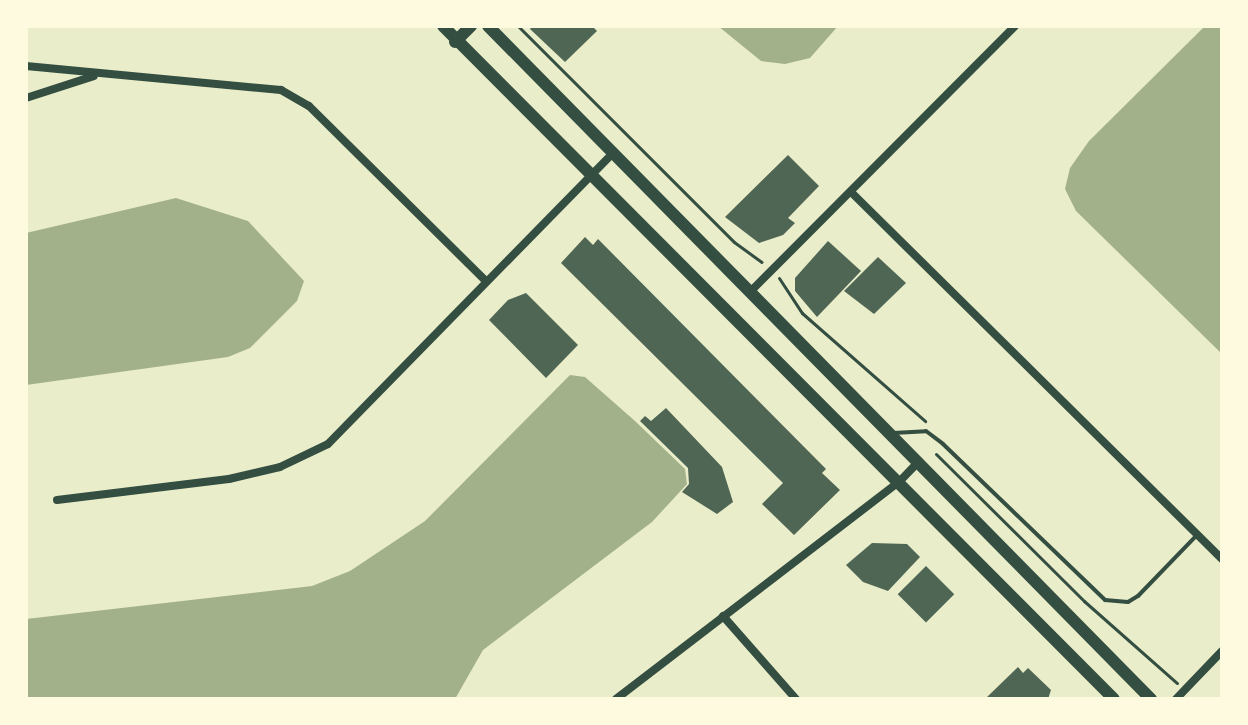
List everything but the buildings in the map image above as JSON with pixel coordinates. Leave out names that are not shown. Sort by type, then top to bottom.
[{"type":"main road","points":[[443,26],[455,42],[592,174],[1114,699]]},
{"type":"main road","points":[[455,42],[471,26]]},
{"type":"main road","points":[[488,26],[893,433],[1151,699]]},
{"type":"street","points":[[750,292],[1015,26]]},
{"type":"street","points":[[26,66],[281,90],[309,106],[486,281]]},
{"type":"street","points":[[26,98],[98,74]]},
{"type":"street","points":[[57,500],[229,479],[280,467],[328,444],[612,154]]},
{"type":"street","points":[[851,192],[1222,559]]},
{"type":"street","points":[[616,699],[899,482],[919,461]]},
{"type":"street","points":[[723,616],[796,699]]},
{"type":"street","points":[[1176,699],[1222,651]]},
{"type":"lane","points":[[893,433],[926,431],[1105,600],[1128,602],[1138,596],[1197,535]]},
{"type":"path","points":[[518,26],[734,242],[772,271],[802,313],[878,385],[920,412],[937,455],[1084,601],[1185,690]]},
{"type":"shaded area","points":[[718,26],[838,26],[810,58],[785,64],[761,61]]},
{"type":"shaded area","points":[[1205,26],[1222,26],[1222,354],[1076,211],[1065,189],[1070,168],[1089,141]]},
{"type":"shaded area","points":[[176,198],[248,221],[304,281],[297,301],[250,348],[228,357],[26,385],[26,233]]},
{"type":"shaded area","points":[[570,375],[585,377],[635,421],[685,469],[687,484],[652,522],[483,650],[455,699],[26,699],[26,619],[312,586],[350,571],[425,521]]}]
